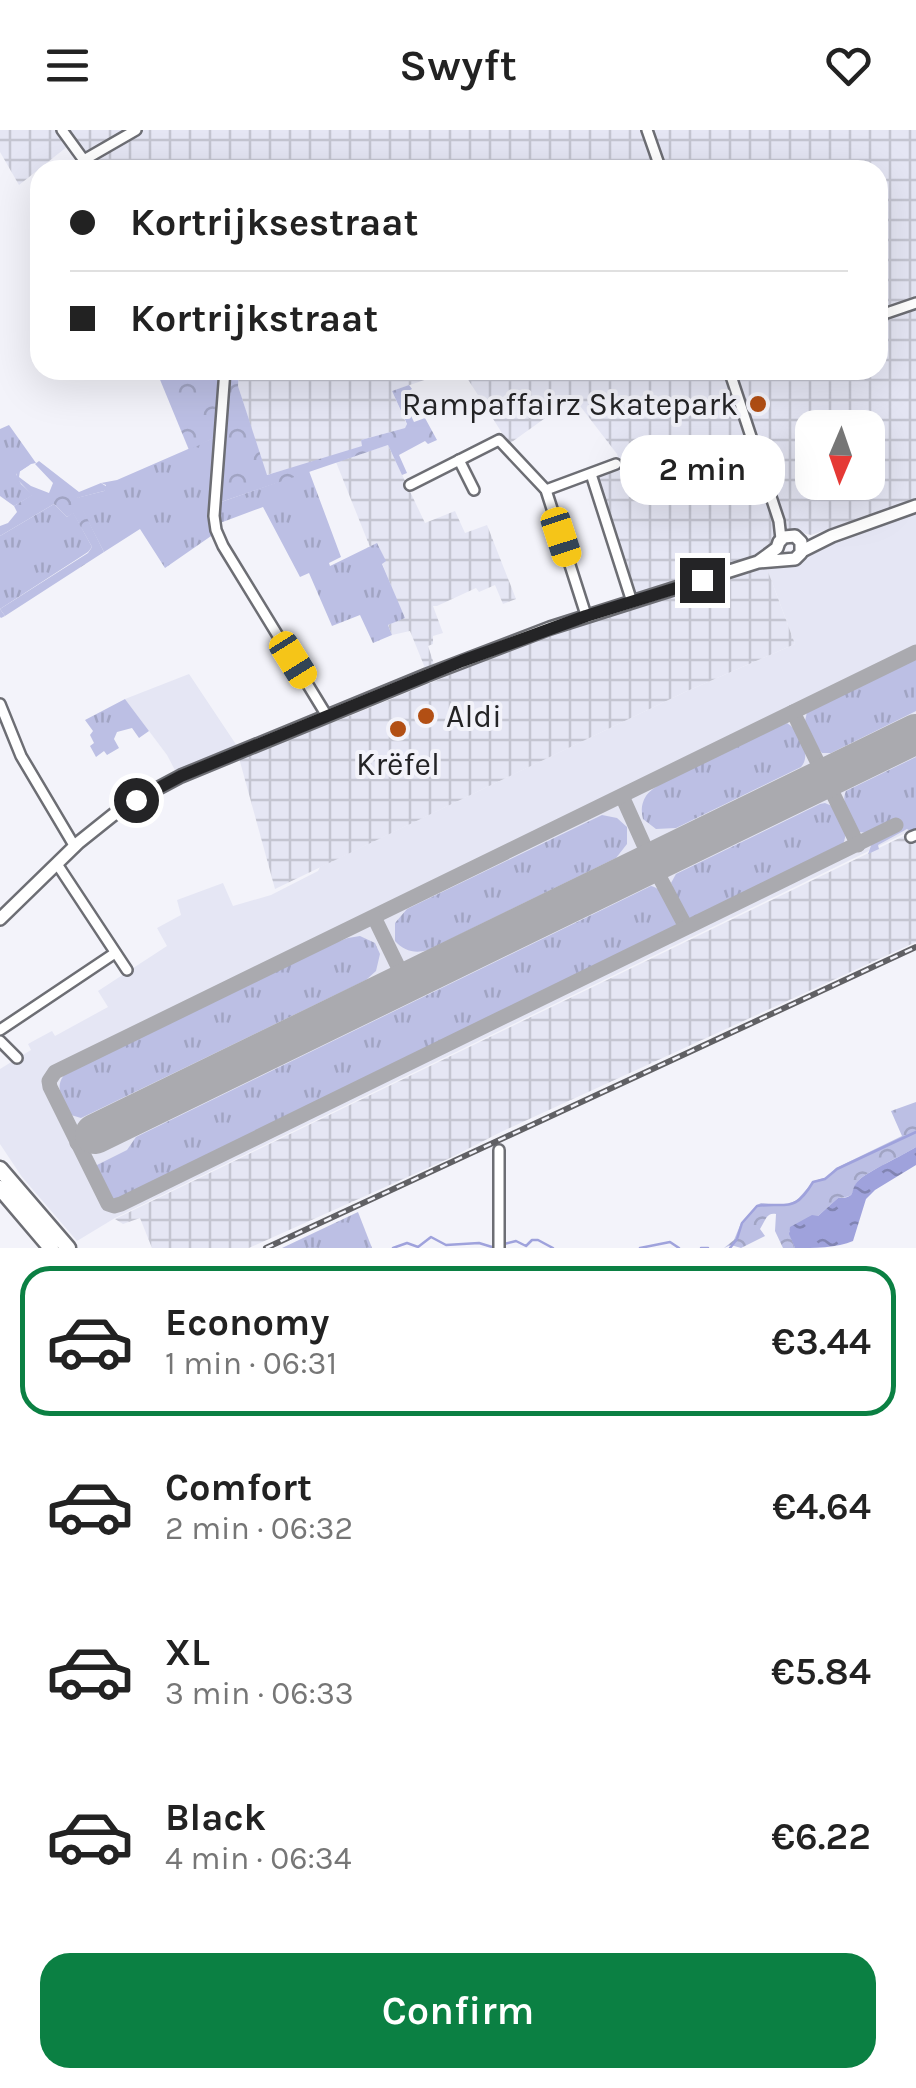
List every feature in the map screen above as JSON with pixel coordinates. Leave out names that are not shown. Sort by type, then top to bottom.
[{"type":"highway","points":[[0,1154],[30,1214]]},
{"type":"highway","points":[[0,1169],[51,1248]]},
{"type":"highway","points":[[0,1192],[68,1248]]},
{"type":"main road","points":[[0,919],[113,815],[161,786],[462,661],[586,616],[758,562],[789,545],[832,536],[916,506]]},
{"type":"street","points":[[62,130],[84,160],[136,130]]},
{"type":"street","points":[[647,130],[657,160]]},
{"type":"street","points":[[888,313],[916,303]]},
{"type":"street","points":[[224,380],[214,502],[216,530],[327,716]]},
{"type":"street","points":[[732,380],[789,545]]},
{"type":"street","points":[[410,485],[499,440],[546,490],[586,616]]},
{"type":"street","points":[[458,460],[474,490]]},
{"type":"street","points":[[546,490],[616,464]]},
{"type":"street","points":[[590,474],[632,602]]},
{"type":"street","points":[[0,704],[21,756],[76,846]]},
{"type":"street","points":[[57,864],[127,970]]},
{"type":"street","points":[[0,1030],[115,953]]},
{"type":"street","points":[[0,1041],[17,1058]]},
{"type":"street","points":[[499,1150],[499,1248]]},
{"type":"shaded area","points":[[0,130],[916,130],[916,499],[811,535],[790,530],[778,533],[768,550],[754,559],[634,596],[596,477],[622,469],[617,454],[577,402],[562,406],[509,444],[468,380],[888,380],[888,160],[86,160],[73,142],[50,160],[30,160],[30,176],[19,185],[0,152]]},
{"type":"shaded area","points":[[238,380],[424,380],[392,391],[405,428],[361,440],[363,446],[325,459],[266,475]]},
{"type":"shaded area","points":[[388,445],[425,523],[455,511],[465,533],[487,525],[516,599],[503,604],[495,585],[479,592],[476,588],[433,606],[443,633],[433,636],[433,644],[428,646],[434,664],[425,668],[410,631],[392,635],[388,625],[404,618],[378,544],[370,547],[336,462]]},
{"type":"shaded area","points":[[916,512],[916,828],[115,1218],[77,1241],[22,1177],[0,1144],[0,1069],[31,1050],[28,1044],[52,1031],[55,1036],[108,1007],[98,991],[167,946],[157,928],[181,915],[177,900],[223,883],[233,906],[271,895],[320,867],[685,692],[795,644],[766,566],[799,564],[811,551]]},
{"type":"shaded area","points":[[766,566],[795,644],[685,692],[275,889],[239,758],[545,636]]},
{"type":"shaded area","points":[[189,674],[237,746],[176,772],[125,699]]},
{"type":"shaded area","points":[[916,830],[916,942],[249,1248],[152,1248],[140,1218],[123,1224],[115,1219]]},
{"type":"green space","points":[[160,380],[222,380],[218,436],[189,450]]},
{"type":"green space","points":[[226,380],[238,380],[267,475],[362,446],[361,440],[405,428],[407,424],[392,391],[409,385],[412,389],[401,395],[414,422],[425,418],[437,440],[428,444],[425,441],[399,455],[407,473],[402,475],[388,445],[221,502],[220,523],[217,522]]},
{"type":"green space","points":[[9,425],[36,463],[16,474],[33,495],[14,506],[0,496],[0,429]]},
{"type":"green space","points":[[218,436],[214,534],[165,568],[140,529],[104,552],[76,498],[104,491],[106,485],[101,483],[117,480]]},
{"type":"green space","points":[[39,461],[79,492],[101,483],[107,487],[77,498],[104,552],[5,616],[0,609],[92,547],[73,513],[67,517],[54,504],[0,536],[0,526],[17,512],[14,506],[32,495],[17,479],[16,471],[31,464],[20,471],[19,477],[49,493],[53,483],[35,464]]},
{"type":"green space","points":[[309,471],[341,557],[330,566],[377,543],[405,618],[388,625],[392,635],[373,643],[360,615],[332,626],[309,573],[300,577],[263,507],[220,523],[221,502]]},
{"type":"green space","points":[[54,504],[67,517],[73,512],[92,547],[0,609],[0,536]]},
{"type":"green space","points":[[916,658],[916,711],[831,753],[822,753],[805,721],[807,712]]},
{"type":"green space","points":[[125,699],[149,731],[139,738],[132,728],[117,732],[114,739],[119,748],[96,757],[90,746],[94,743],[90,735],[93,731],[85,720]]},
{"type":"green space","points":[[787,723],[803,744],[805,756],[801,767],[676,828],[656,829],[643,819],[646,796],[667,780]]},
{"type":"green space","points":[[916,757],[916,830],[907,829],[868,854],[872,843],[899,829],[896,821],[868,833],[859,832],[845,807],[846,791]]},
{"type":"green space","points":[[825,803],[832,806],[846,834],[843,845],[693,919],[688,918],[671,883],[676,874]]},
{"type":"green space","points":[[602,815],[617,818],[627,827],[627,844],[616,858],[428,950],[410,951],[395,941],[395,923],[407,909]]},
{"type":"green space","points":[[651,886],[661,891],[667,901],[677,922],[675,928],[121,1198],[110,1196],[95,1166],[127,1150],[136,1137]]},
{"type":"green space","points":[[360,936],[375,943],[380,954],[376,971],[366,980],[81,1118],[71,1115],[60,1088],[67,1072],[326,946]]},
{"type":"green space","points":[[916,1102],[916,1147],[864,1176],[851,1195],[838,1198],[818,1216],[789,1231],[795,1248],[783,1248],[773,1214],[760,1229],[765,1236],[741,1248],[724,1248],[734,1240],[741,1223],[757,1205],[786,1205],[797,1200],[814,1181],[902,1136],[891,1111]]},
{"type":"green space","points":[[358,1212],[372,1248],[282,1248]]},
{"type":"water","points":[[916,1147],[916,1165],[866,1199],[853,1241],[795,1248],[790,1227],[812,1215],[818,1216],[838,1198],[849,1197],[864,1176]]},
{"type":"waterway","points":[[730,1248],[742,1223],[757,1206],[795,1203],[813,1182],[916,1132]]},
{"type":"waterway","points":[[393,1248],[407,1243],[418,1247],[431,1237],[446,1245],[479,1243],[492,1247]]},
{"type":"waterway","points":[[504,1244],[516,1241],[526,1246],[538,1240],[553,1248]]},
{"type":"waterway","points":[[640,1248],[670,1242],[679,1248]]},
{"type":"waterway","points":[[701,1248],[708,1248]]},
{"type":"taxiway","points":[[896,825],[121,1204],[108,1204],[50,1087],[55,1072],[916,652]]},
{"type":"taxiway","points":[[793,712],[858,845]]},
{"type":"taxiway","points":[[622,796],[686,927]]},
{"type":"taxiway","points":[[374,917],[406,983]]},
{"type":"taxiway","points":[[77,1143],[95,1134]]},
{"type":"runway","points":[[95,1134],[916,734]]},
{"type":"railway","points":[[266,1248],[916,947]]},
{"type":"place","name":"Rampaffairz Skatepark","points":[[758,404]]},
{"type":"place","name":"Aldi","points":[[426,716]]},
{"type":"place","name":"Krëfel","points":[[398,729]]},
{"type":"route","points":[[136,800],[181,776],[462,661],[702,580]]}]
